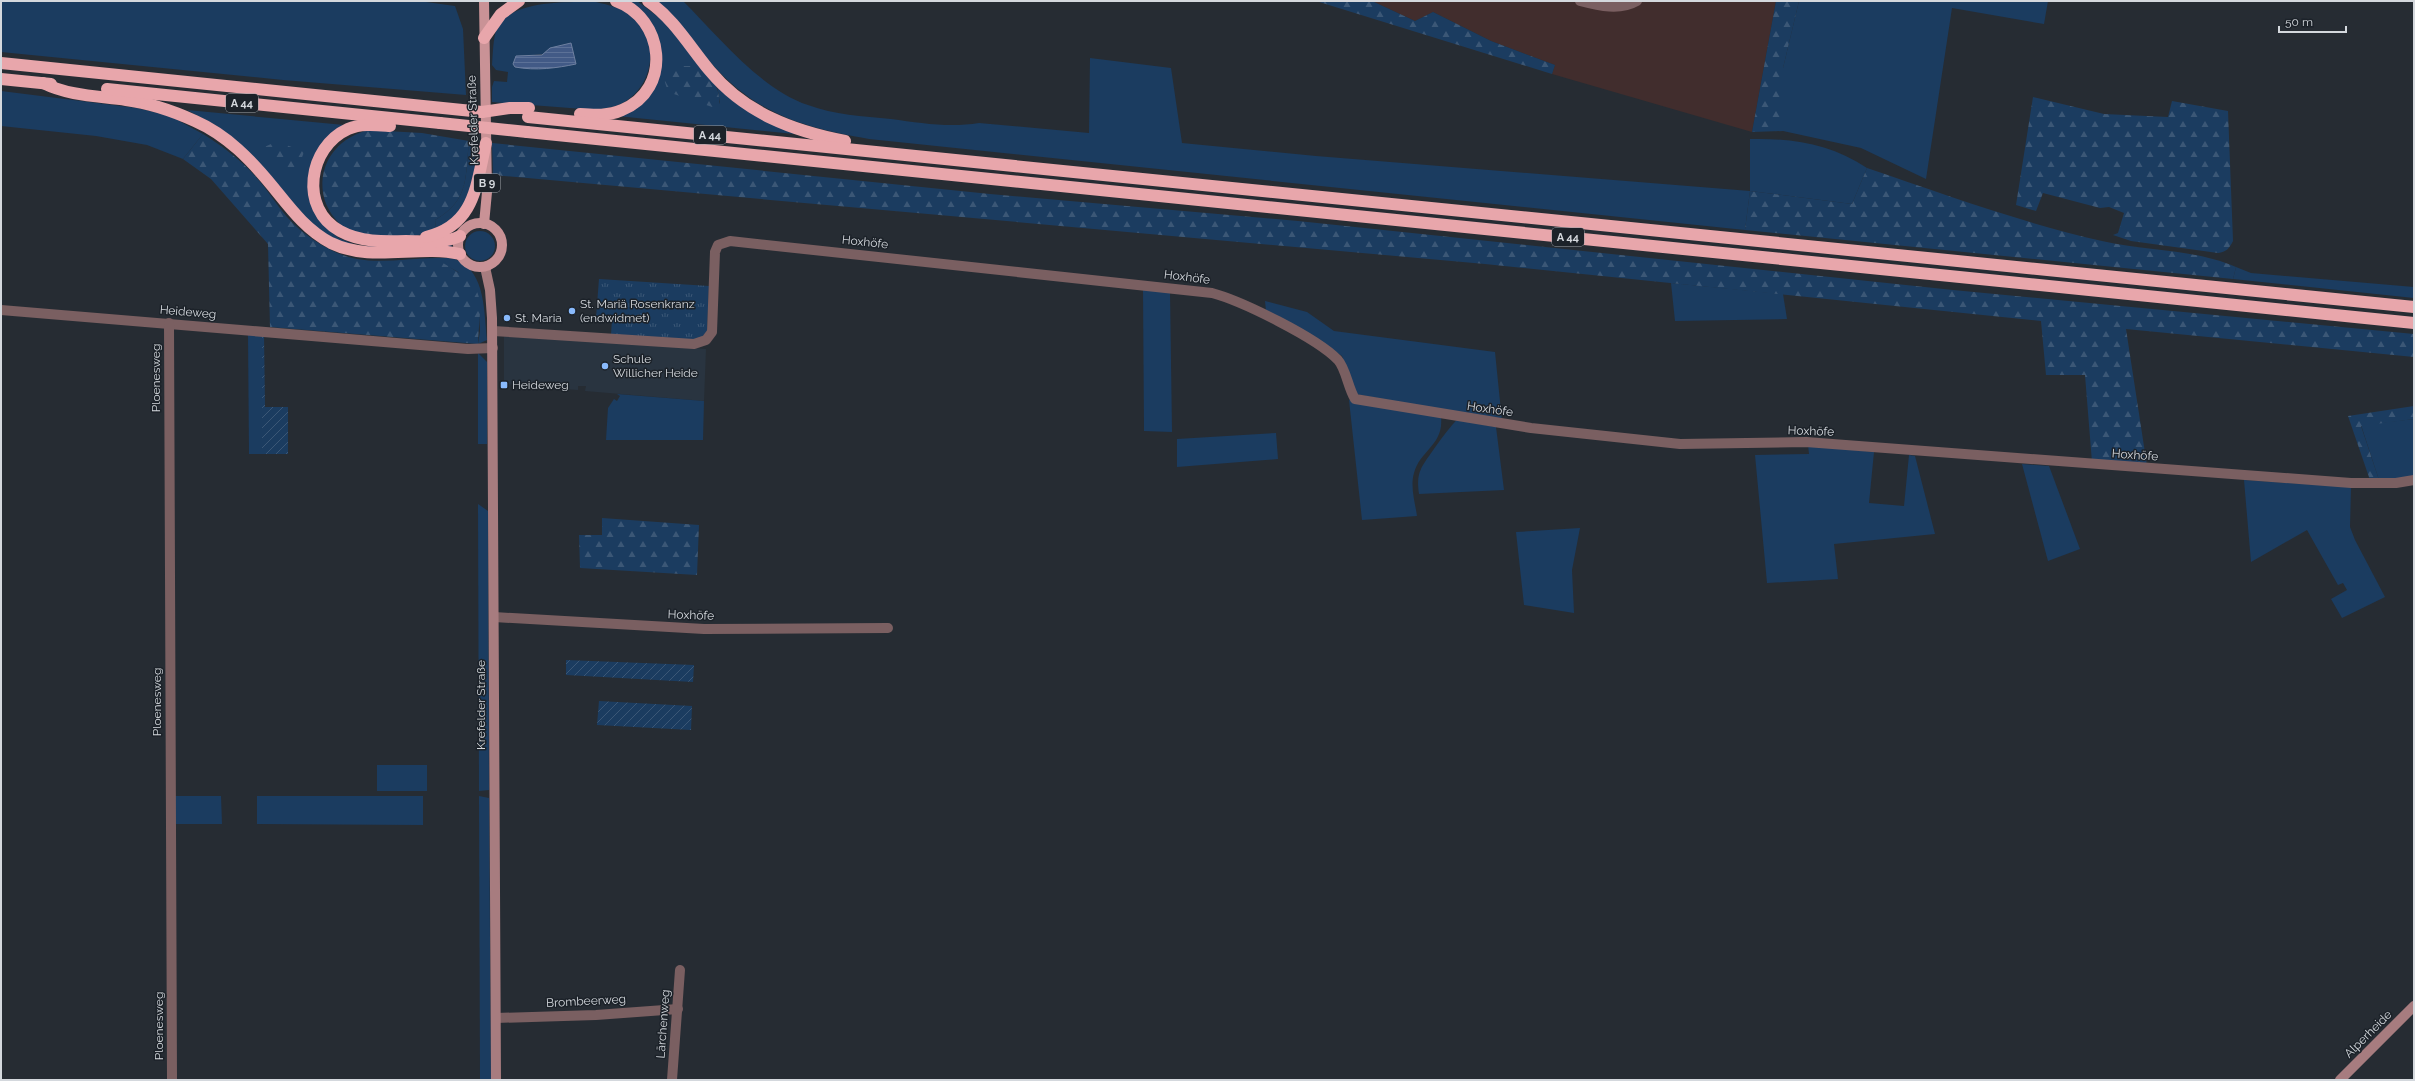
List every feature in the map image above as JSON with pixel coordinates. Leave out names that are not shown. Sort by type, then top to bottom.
[{"type":"highway","points":[[484,38],[501,14],[519,1]]},
{"type":"highway","points":[[529,112],[606,115],[628,108],[642,96],[655,72],[657,56],[655,42],[647,24],[638,13],[616,1]]},
{"type":"highway","points":[[648,1],[670,20],[719,81],[755,109],[804,132],[893,153]]},
{"type":"highway","name":"A 44","points":[[1,63],[482,112],[529,112],[893,153],[2414,308]]},
{"type":"highway","name":"A 44","points":[[1,79],[526,136],[614,140],[2414,323]]},
{"type":"highway","points":[[43,83],[66,92],[142,103],[173,112],[207,127],[224,137],[249,159],[308,227],[336,245],[368,252],[436,252],[460,254]]},
{"type":"highway","points":[[439,127],[382,125],[354,127],[335,137],[325,147],[317,161],[314,178],[314,193],[320,211],[329,222],[338,230],[357,238],[395,241],[445,240],[460,236]]},
{"type":"highway","points":[[395,241],[432,236],[448,228],[459,219],[470,206],[475,194],[486,142]]},
{"type":"main road","name":"B 9","points":[[484,1],[484,38]]},
{"type":"main road","name":"Krefelder Straße","points":[[484,38],[487,201],[484,224]]},
{"type":"main road","points":[[472,224],[484,224],[495,229],[499,234],[502,248],[497,260],[485,267],[472,266],[460,254],[458,248],[460,236],[472,224]]},
{"type":"main road","name":"Krefelder Straße","points":[[485,267],[491,298],[493,348],[496,1080]]},
{"type":"main road","name":"Alperheide","points":[[2340,1080],[2414,1006]]},
{"type":"street","points":[[1580,1],[1616,7],[1629,6],[1637,1]]},
{"type":"street","name":"Hoxhöfe","points":[[492,331],[694,344],[706,340],[712,332],[715,252],[718,245],[730,241],[1212,293],[1234,299],[1320,345],[1339,361],[1355,399],[1531,428],[1680,444],[1806,442],[2351,483],[2396,483],[2414,480]]},
{"type":"street","name":"Heideweg","points":[[1,310],[468,349],[493,348]]},
{"type":"street","name":"Ploenesweg","points":[[169,323],[172,1080]]},
{"type":"street","name":"Hoxhöfe","points":[[494,617],[704,629],[888,628]]},
{"type":"street","name":"Lärchenweg","points":[[672,1080],[680,970]]},
{"type":"street","name":"Brombeerweg","points":[[496,1018],[590,1015],[678,1009]]},
{"type":"shaded area","points":[[1372,1],[1776,1],[1752,132],[1552,74],[1555,65],[1491,41],[1433,12],[1415,21]]},
{"type":"shaded area","points":[[571,43],[576,64],[539,69],[515,67],[513,64],[516,56],[542,55],[550,48]]},
{"type":"shaded area","name":"Schule Willicher Heide","points":[[504,335],[706,349],[704,401],[585,391],[586,386],[578,386],[578,390],[504,384]]},
{"type":"green space","points":[[1,1],[419,1],[455,6],[463,29],[466,95],[283,80],[1,52]]},
{"type":"green space","points":[[624,1],[637,1],[665,22],[703,66],[720,104],[717,85],[795,133],[617,116],[633,108],[660,52]]},
{"type":"green space","points":[[657,1],[683,1],[725,45],[773,87],[808,105],[828,111],[849,115],[935,124],[957,125],[979,123],[1089,133],[1090,58],[1171,68],[1182,143],[1316,156],[1750,191],[1745,230],[869,139],[845,135],[802,124],[782,116],[764,107],[746,95],[711,63],[672,16]]},
{"type":"green space","points":[[1316,1],[1372,1],[1415,21],[1433,12],[1491,41],[1555,65],[1552,74]]},
{"type":"green space","points":[[1776,1],[1799,1],[1783,68],[1783,131],[1752,132]]},
{"type":"green space","points":[[1799,1],[2048,1],[2044,24],[1952,8],[1926,179],[1861,148],[1783,131],[1783,68]]},
{"type":"green space","points":[[596,2],[619,9],[633,16],[642,25],[647,36],[650,48],[648,72],[643,84],[635,93],[619,105],[596,110],[492,102],[492,87],[494,81],[507,82],[508,72],[496,70],[492,65],[493,46],[497,28],[504,19],[514,12],[540,4]],"holes":[[[545,54],[545,67],[534,68],[522,56]]]},
{"type":"green space","points":[[672,66],[703,66],[713,80],[718,91],[718,109],[668,92],[664,79],[668,69]]},
{"type":"green space","points":[[1,91],[137,108],[170,116],[203,134],[183,159],[147,145],[96,136],[1,126]]},
{"type":"green space","points":[[2033,97],[2104,114],[2168,117],[2172,101],[2228,111],[2233,241],[2227,250],[2218,253],[2131,241],[2113,235],[2118,233],[2124,213],[2109,207],[2100,208],[2043,193],[2036,211],[2016,205]]},
{"type":"green space","points":[[187,110],[355,126],[338,130],[312,179],[329,230],[339,238],[358,246],[451,244],[453,250],[381,253],[328,240],[217,126]]},
{"type":"green space","points":[[368,130],[422,133],[469,141],[464,186],[455,204],[435,220],[436,230],[401,238],[376,237],[364,235],[342,226],[332,215],[325,201],[323,189],[323,177],[330,156],[337,147],[346,140],[356,134]]},
{"type":"green space","points":[[203,134],[237,158],[259,181],[287,217],[301,231],[328,249],[347,257],[378,261],[442,258],[443,263],[458,272],[475,288],[480,304],[478,344],[270,327],[268,244],[211,179],[183,159]]},
{"type":"green space","points":[[1750,139],[1796,141],[1811,144],[1840,153],[1867,168],[1852,204],[1750,191]]},
{"type":"green space","points":[[469,141],[475,142],[475,174],[462,211],[436,230],[435,220],[455,204],[464,186]]},
{"type":"green space","points":[[492,143],[990,194],[1298,221],[1953,290],[2414,334],[2414,357],[2126,329],[2147,466],[2092,462],[2085,375],[2046,375],[2041,321],[1485,264],[493,175]]},
{"type":"green space","points":[[271,144],[284,144],[304,152],[293,181],[260,149]]},
{"type":"green space","points":[[1867,168],[1983,208],[2072,234],[2102,241],[2187,254],[2220,261],[2236,267],[2233,279],[1745,230],[1750,191],[1852,204]]},
{"type":"green space","points":[[480,231],[491,235],[495,246],[491,257],[480,261],[469,257],[465,246],[469,235]]},
{"type":"green space","points":[[442,258],[452,258],[457,260],[474,274],[482,295],[487,340],[478,344],[480,331],[479,306],[458,272],[442,263]]},
{"type":"green space","points":[[2236,267],[2251,273],[2414,287],[2414,298],[2233,279]]},
{"type":"green space","points":[[599,279],[709,286],[707,331],[702,337],[691,341],[611,335],[612,319],[596,318]]},
{"type":"green space","points":[[1671,283],[1783,294],[1787,319],[1675,321]]},
{"type":"green space","points":[[1143,288],[1170,291],[1172,432],[1144,431]]},
{"type":"green space","points":[[1265,301],[1307,312],[1334,331],[1495,352],[1502,421],[1355,394],[1342,356],[1309,334],[1266,311]]},
{"type":"green space","points":[[248,334],[262,335],[262,454],[249,454]]},
{"type":"green space","points":[[262,335],[264,335],[265,407],[288,407],[288,454],[262,454]]},
{"type":"green space","points":[[478,353],[487,362],[487,444],[478,444]]},
{"type":"green space","points":[[617,394],[704,401],[703,440],[606,440],[608,408],[614,399],[617,401],[620,396]]},
{"type":"green space","points":[[1349,400],[1441,417],[1439,434],[1421,458],[1414,473],[1413,489],[1417,516],[1362,520]]},
{"type":"green space","points":[[2414,406],[2414,419],[2361,426],[2379,480],[2370,480],[2348,416]]},
{"type":"green space","points":[[2414,419],[2414,477],[2379,480],[2361,425]]},
{"type":"green space","points":[[1457,420],[1496,427],[1504,490],[1419,494],[1418,478],[1421,469],[1438,443]]},
{"type":"green space","points":[[1276,433],[1278,459],[1177,467],[1177,439]]},
{"type":"green space","points":[[1808,445],[1874,452],[1869,503],[1904,506],[1909,455],[1915,456],[1935,534],[1834,544],[1838,579],[1767,583],[1755,455],[1809,454]]},
{"type":"green space","points":[[2022,464],[2049,466],[2080,549],[2048,561]]},
{"type":"green space","points":[[2244,480],[2351,487],[2350,527],[2355,540],[2385,597],[2342,618],[2331,599],[2347,590],[2343,583],[2338,585],[2307,530],[2251,562]]},
{"type":"green space","points":[[478,504],[488,511],[489,790],[479,791]]},
{"type":"green space","points":[[602,518],[699,525],[697,575],[580,568],[579,535],[602,535]]},
{"type":"green space","points":[[1580,528],[1572,570],[1574,613],[1524,605],[1516,532]]},
{"type":"green space","points":[[566,660],[694,665],[693,682],[566,675]]},
{"type":"green space","points":[[599,701],[692,706],[691,730],[597,725]]},
{"type":"green space","points":[[377,765],[427,765],[427,791],[377,791]]},
{"type":"green space","points":[[174,796],[221,796],[222,824],[175,824]]},
{"type":"green space","points":[[257,796],[423,796],[423,825],[257,824]]},
{"type":"green space","points":[[479,796],[489,798],[491,1080],[480,1080]]},
{"type":"place","name":"St. Mariä Rosenkranz (endwidmet)","points":[[572,311]]},
{"type":"place","name":"St. Maria","points":[[507,318]]},
{"type":"place","name":"Schule Willicher Heide","points":[[605,366]]},
{"type":"place","name":"Heideweg","points":[[504,385]]}]
